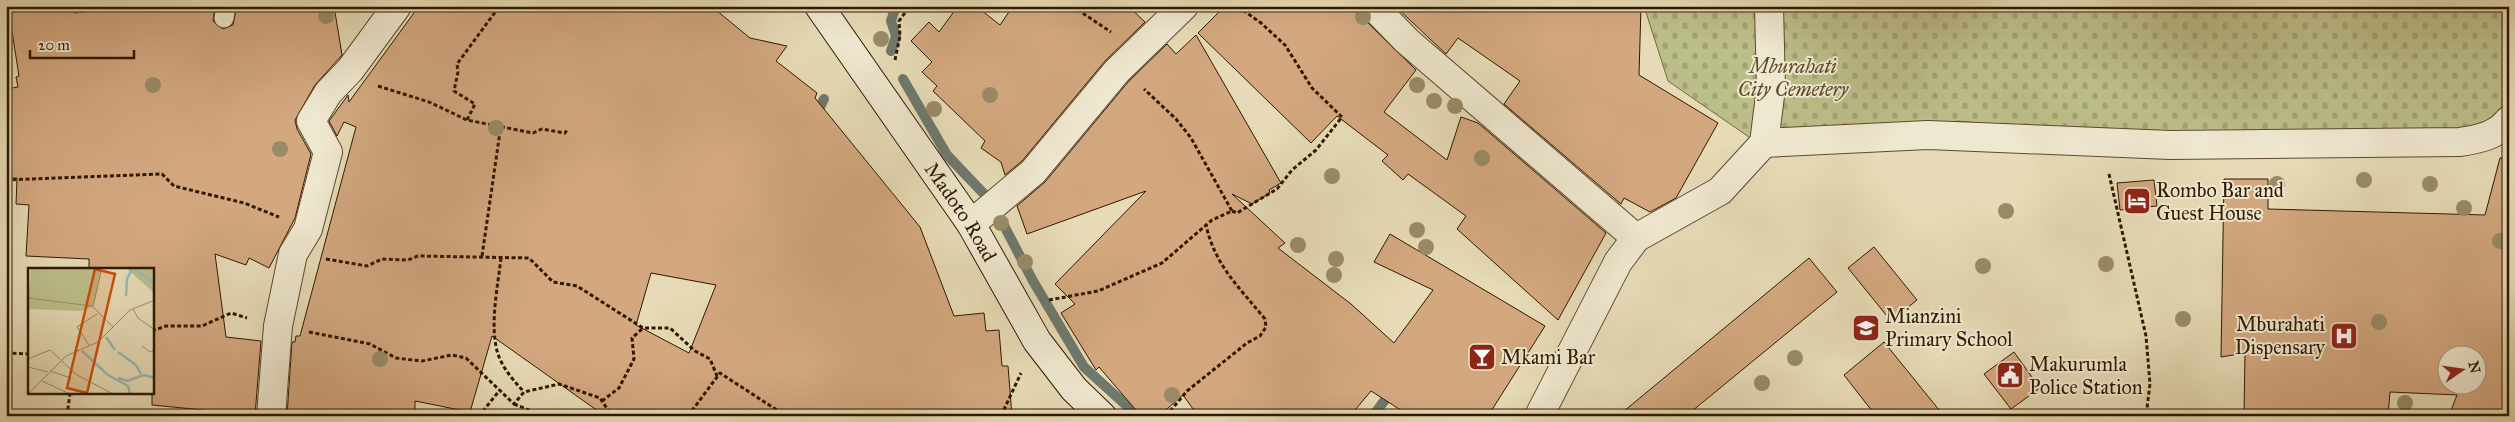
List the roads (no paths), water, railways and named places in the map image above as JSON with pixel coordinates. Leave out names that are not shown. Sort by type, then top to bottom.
[{"type":"street","points":[[271,416],[278,326],[293,254],[308,228],[328,152],[311,121],[328,93],[350,70],[397,6]]},
{"type":"street","name":"Madoto Road","points":[[819,6],[971,224],[1037,341],[1074,389],[1102,416]]},
{"type":"street","points":[[971,224],[1033,172],[1117,71],[1184,6]]},
{"type":"street","points":[[1373,6],[1407,42],[1636,238]]},
{"type":"street","points":[[1539,416],[1618,262],[1636,238],[1720,191],[1764,143],[1771,88],[1769,6]]},
{"type":"street","points":[[1764,143],[1928,135],[2170,145],[2279,142],[2460,142],[2485,137],[2504,126],[2509,120]]},
{"type":"waterway","points":[[891,51],[896,36],[891,21],[896,6]]},
{"type":"waterway","points":[[903,79],[947,155],[986,196]]},
{"type":"waterway","points":[[815,117],[824,99]]},
{"type":"waterway","points":[[1000,218],[1033,281],[1084,367],[1138,416]]},
{"type":"waterway","points":[[1373,416],[1393,389]]},
{"type":"place","name":"Rombo Bar and Guest House","points":[[2137,201]]},
{"type":"place","name":"Mianzini Primary School","points":[[1866,328]]},
{"type":"place","name":"Mburahati Dispensary","points":[[2344,336]]},
{"type":"place","name":"Mkami Bar","points":[[1482,357]]},
{"type":"place","name":"Makurumla Police Station","points":[[2010,375]]},
{"type":"park label","name":"Mburahati City Cemetery","points":[[1793,78]]}]
